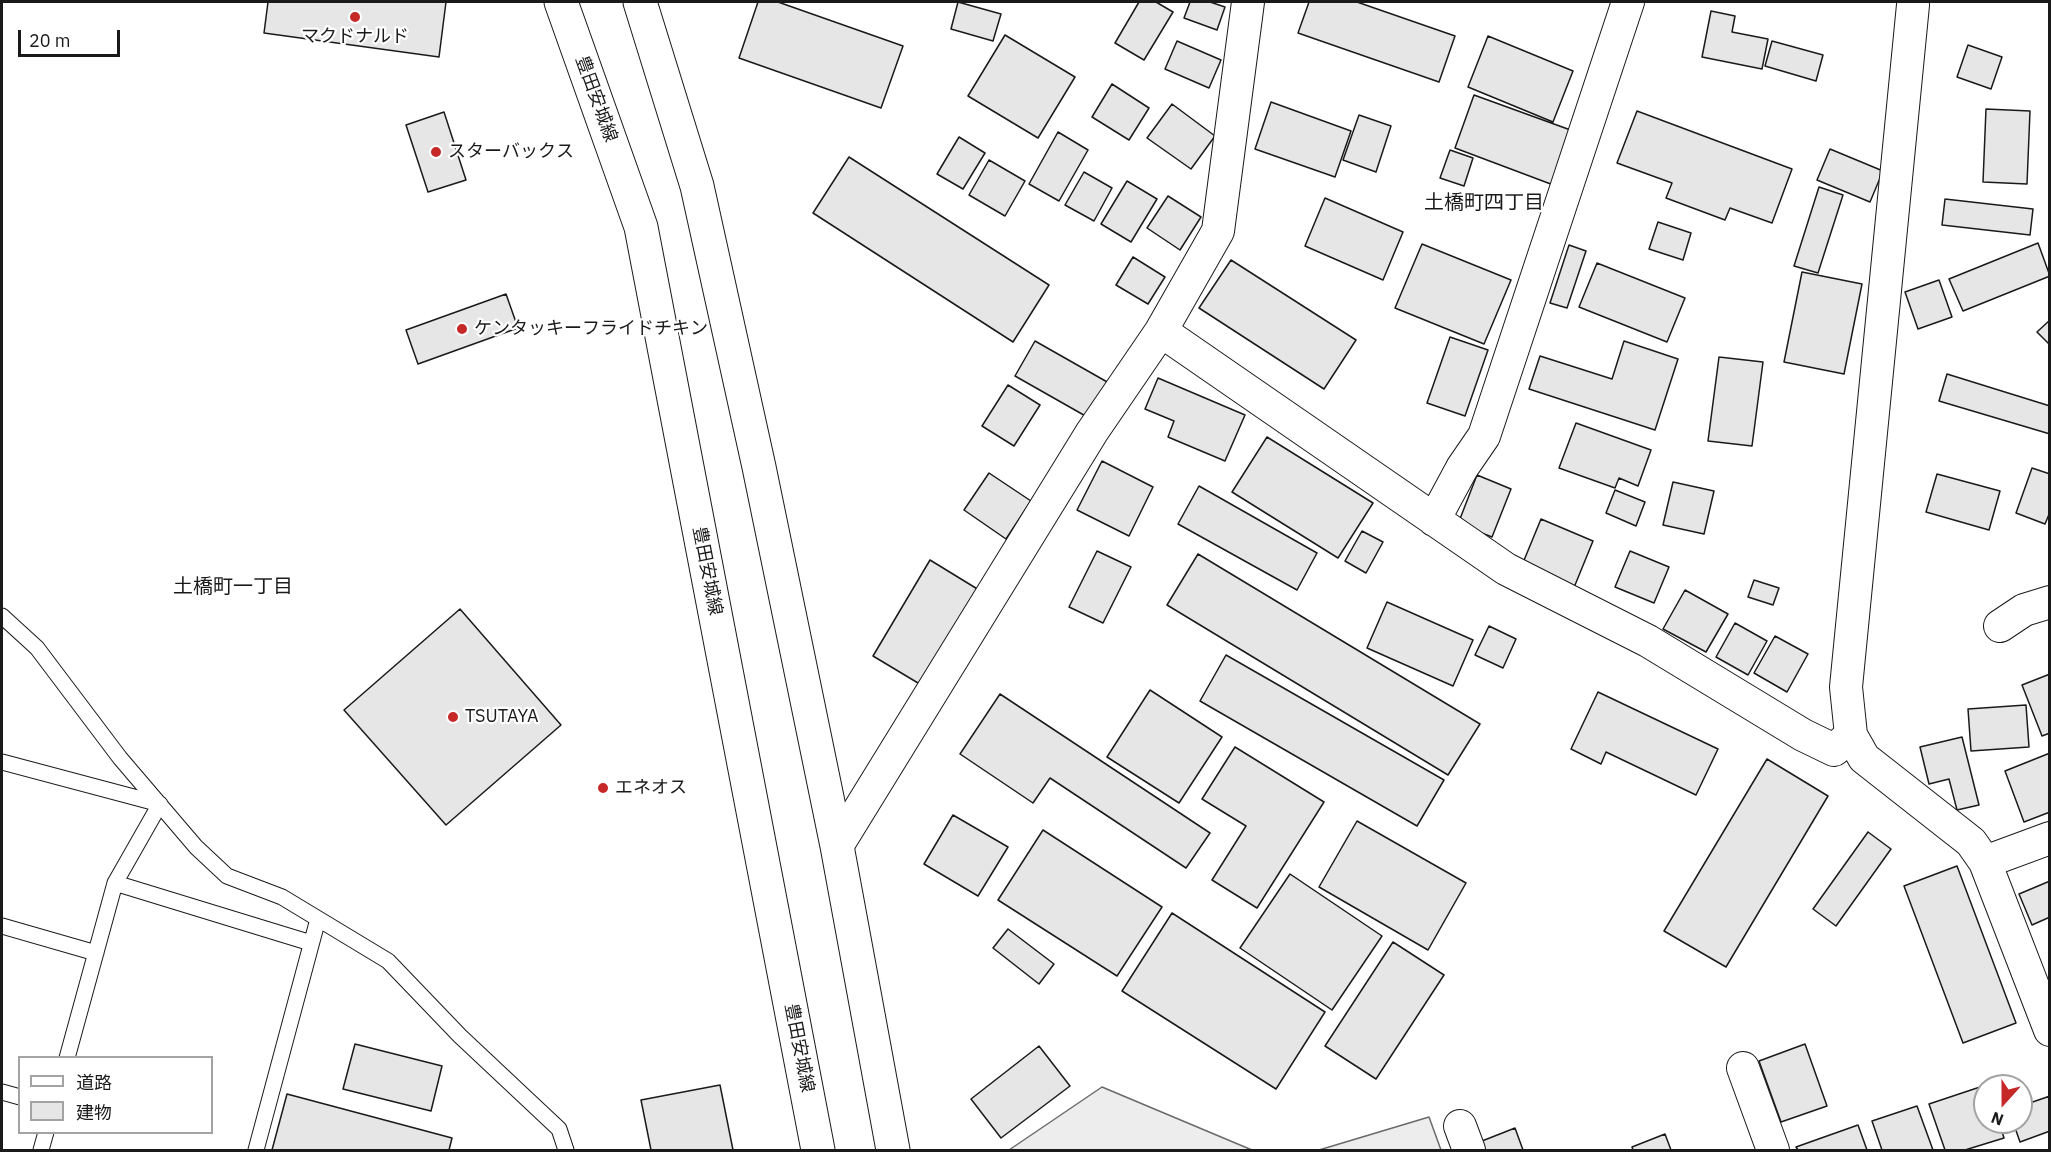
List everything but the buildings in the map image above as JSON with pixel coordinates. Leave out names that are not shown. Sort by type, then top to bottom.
[{"type":"main road","name":"豊田安城線","points":[[561,2],[641,227],[818,1150]]},
{"type":"main road","points":[[640,2],[697,186],[759,467],[837,846],[893,1150]]},
{"type":"street","points":[[837,846],[1092,432],[1161,331],[1218,231],[1248,2]]},
{"type":"street","points":[[1434,520],[1462,468],[1484,436],[1628,2]]},
{"type":"street","points":[[1913,5],[1846,687],[1851,735],[1864,758],[1971,842],[1985,862],[2049,1030]]},
{"type":"street","points":[[1161,331],[1506,569],[1648,641],[1803,735],[1834,750],[1851,735]]},
{"type":"street","points":[[2000,626],[2024,610],[2049,602]]},
{"type":"street","points":[[1985,862],[2049,838]]},
{"type":"street","points":[[1743,1068],[1773,1150]]},
{"type":"lane","points":[[2,616],[37,648],[120,758],[196,847],[227,876],[282,897],[388,961],[460,1036],[559,1129],[566,1150]]},
{"type":"lane","points":[[2,762],[160,804]]},
{"type":"lane","points":[[68,1056],[115,883],[160,804]]},
{"type":"lane","points":[[115,883],[311,943]]},
{"type":"lane","points":[[256,1150],[318,919]]},
{"type":"lane","points":[[2,926],[96,953]]},
{"type":"lane","points":[[2,1092],[18,1096]]},
{"type":"lane","points":[[41,1150],[45,1134]]},
{"type":"shaded area","points":[[1102,1087],[1252,1150],[1009,1150]]},
{"type":"shaded area","points":[[1429,1117],[1441,1150],[1319,1150]]},
{"type":"place","name":"マクドナルド","points":[[355,17]]},
{"type":"place","name":"スターバックス","points":[[436,152]]},
{"type":"place","name":"ケンタッキーフライドチキン","points":[[462,329]]},
{"type":"place","name":"TSUTAYA","points":[[453,717]]},
{"type":"place","name":"エネオス","points":[[603,788]]},
{"type":"district","name":"土橋町四丁目","points":[[1484,203]]},
{"type":"district","name":"土橋町一丁目","points":[[233,587]]}]
